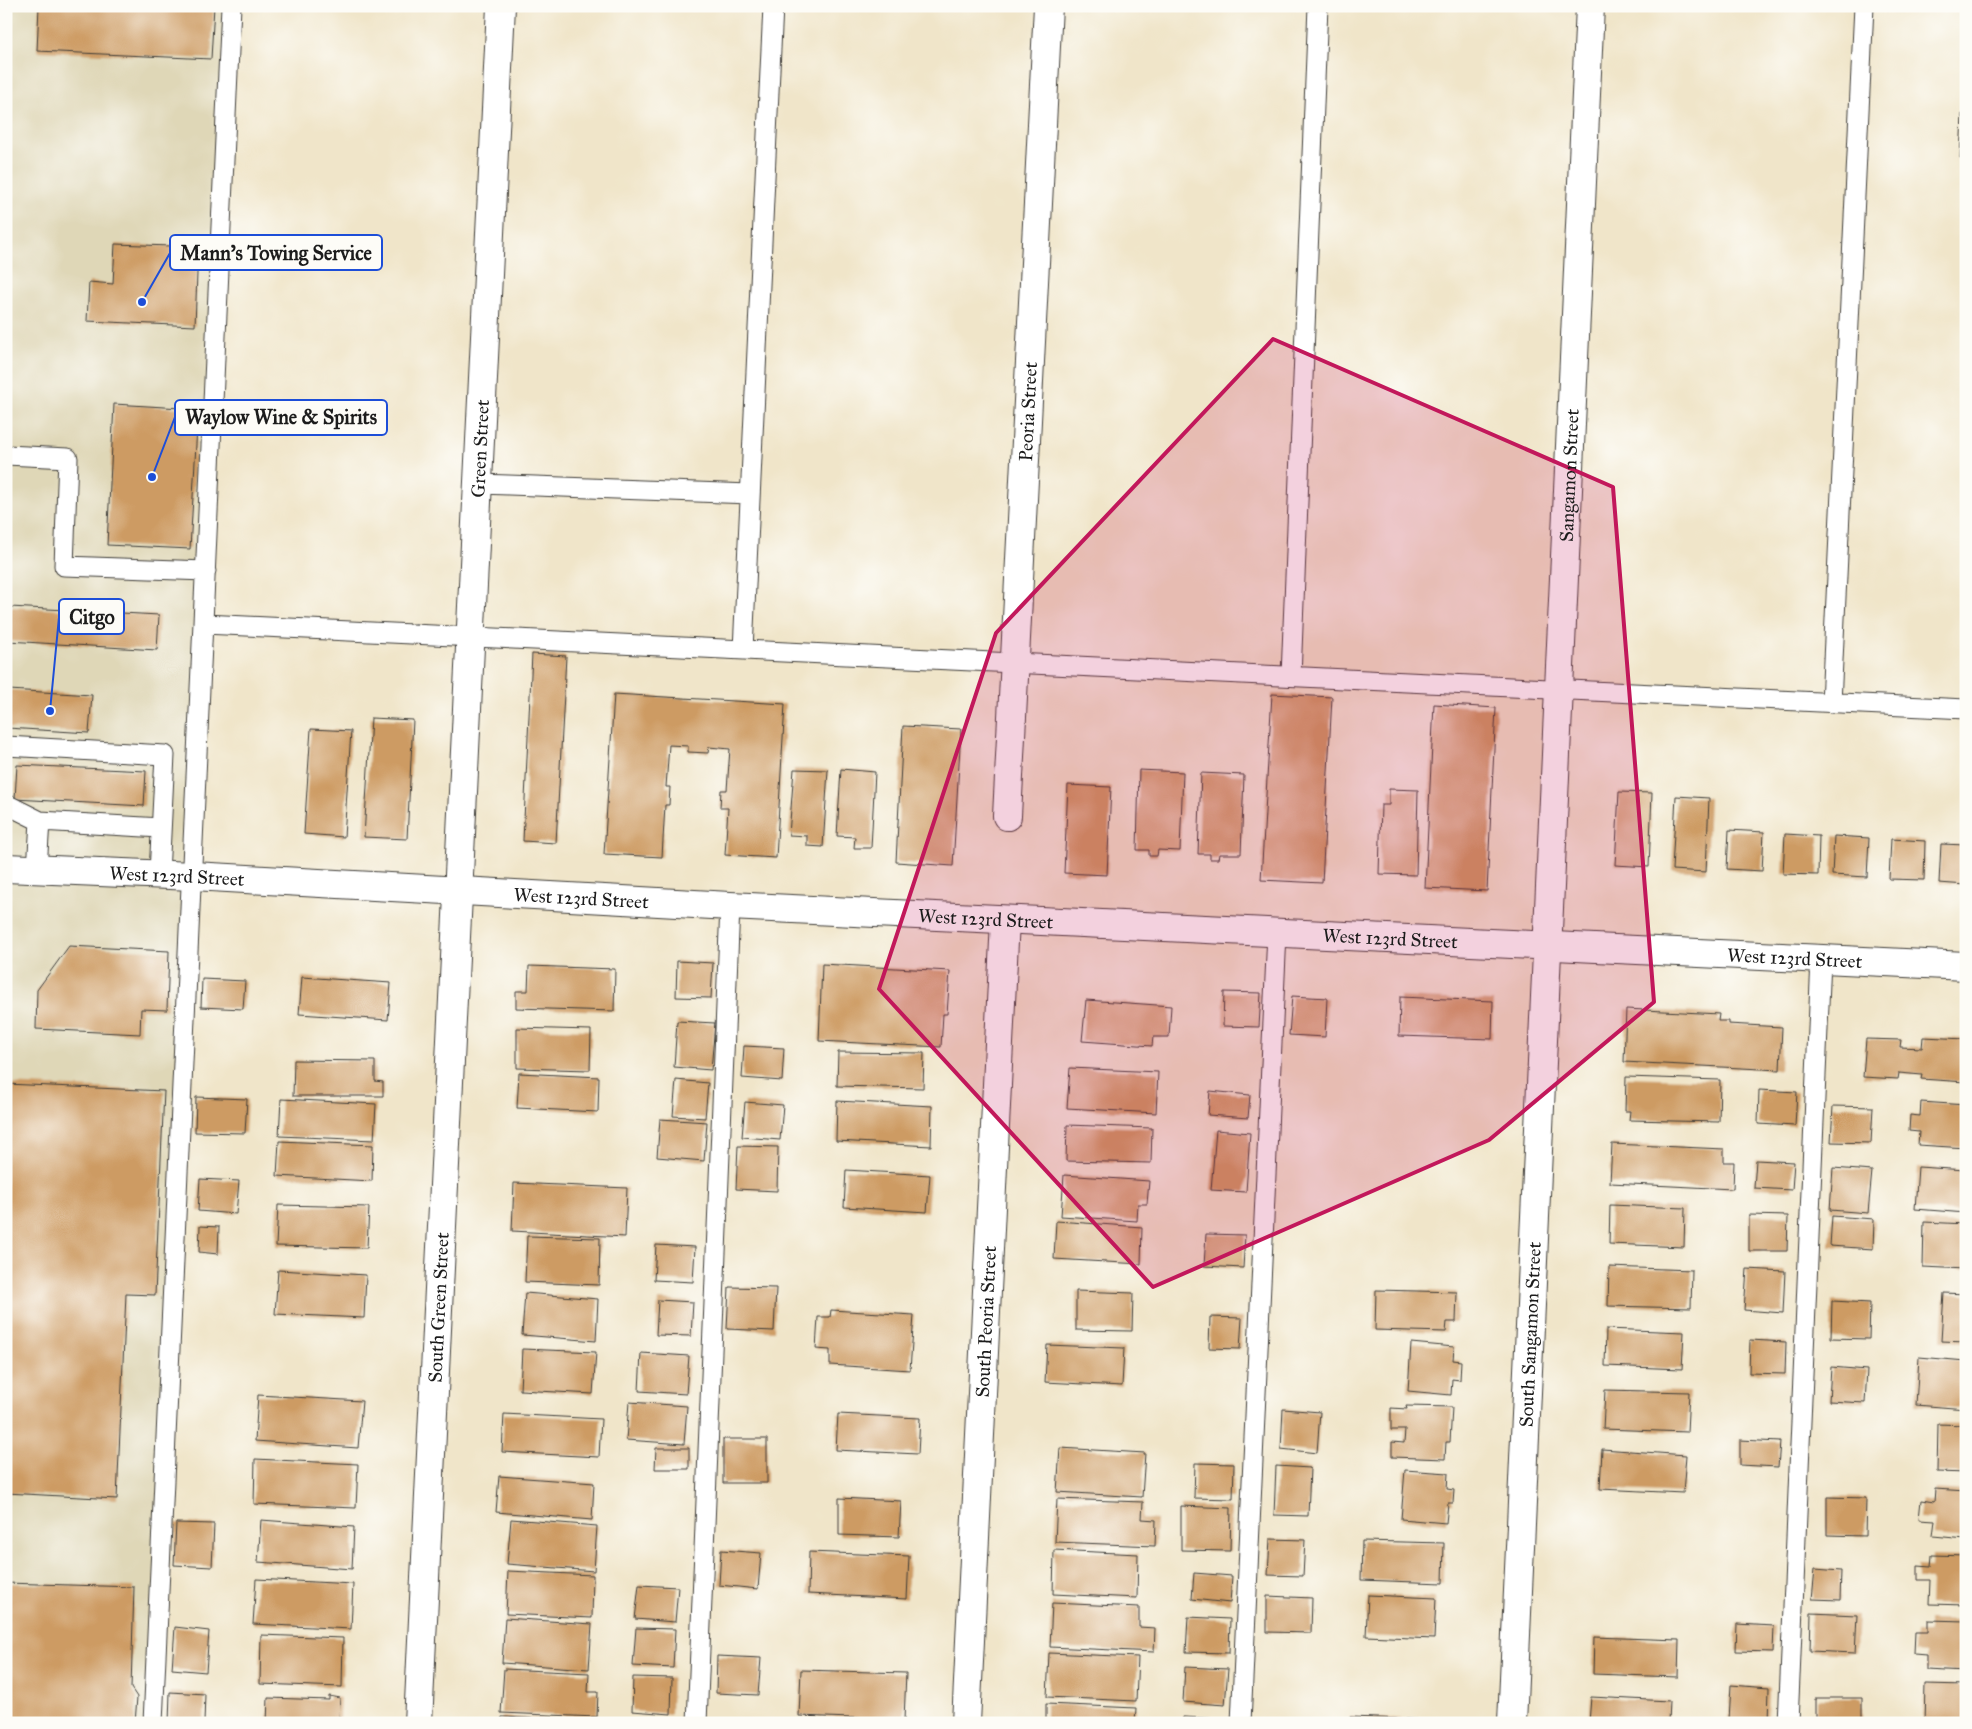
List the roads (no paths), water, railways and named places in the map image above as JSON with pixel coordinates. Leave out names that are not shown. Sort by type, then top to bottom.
[{"type":"street","name":"Green Street","points":[[460,891],[501,6]]},
{"type":"street","name":"Peoria Street","points":[[1008,816],[1048,6]]},
{"type":"street","name":"Sangamon Street","points":[[1547,946],[1590,6]]},
{"type":"street","name":"West 123rd Street","points":[[6,868],[158,874],[1005,920],[1966,966]]},
{"type":"street","name":"South Green Street","points":[[418,1723],[460,891]]},
{"type":"street","name":"South Peoria Street","points":[[966,1723],[1005,920]]},
{"type":"street","name":"South Sangamon Street","points":[[1512,1723],[1547,946]]},
{"type":"lane","points":[[153,1723],[232,6]]},
{"type":"lane","points":[[743,650],[772,6]]},
{"type":"lane","points":[[1291,676],[1318,6]]},
{"type":"lane","points":[[1830,703],[1864,6]]},
{"type":"lane","points":[[6,455],[68,458],[64,566],[206,571]]},
{"type":"lane","points":[[479,484],[750,494]]},
{"type":"lane","points":[[204,624],[1966,709]]},
{"type":"lane","points":[[6,746],[165,754],[158,874]]},
{"type":"lane","points":[[6,804],[40,821],[161,828]]},
{"type":"lane","points":[[37,869],[40,821]]},
{"type":"lane","points":[[697,1723],[730,906]]},
{"type":"lane","points":[[1241,1723],[1276,933]]},
{"type":"lane","points":[[1788,1723],[1821,959]]},
{"type":"place","name":"Mann's Towing Service","points":[[142,302]]},
{"type":"place","name":"Waylow Wine & Spirits","points":[[152,477]]},
{"type":"place","name":"Citgo","points":[[50,711]]}]
